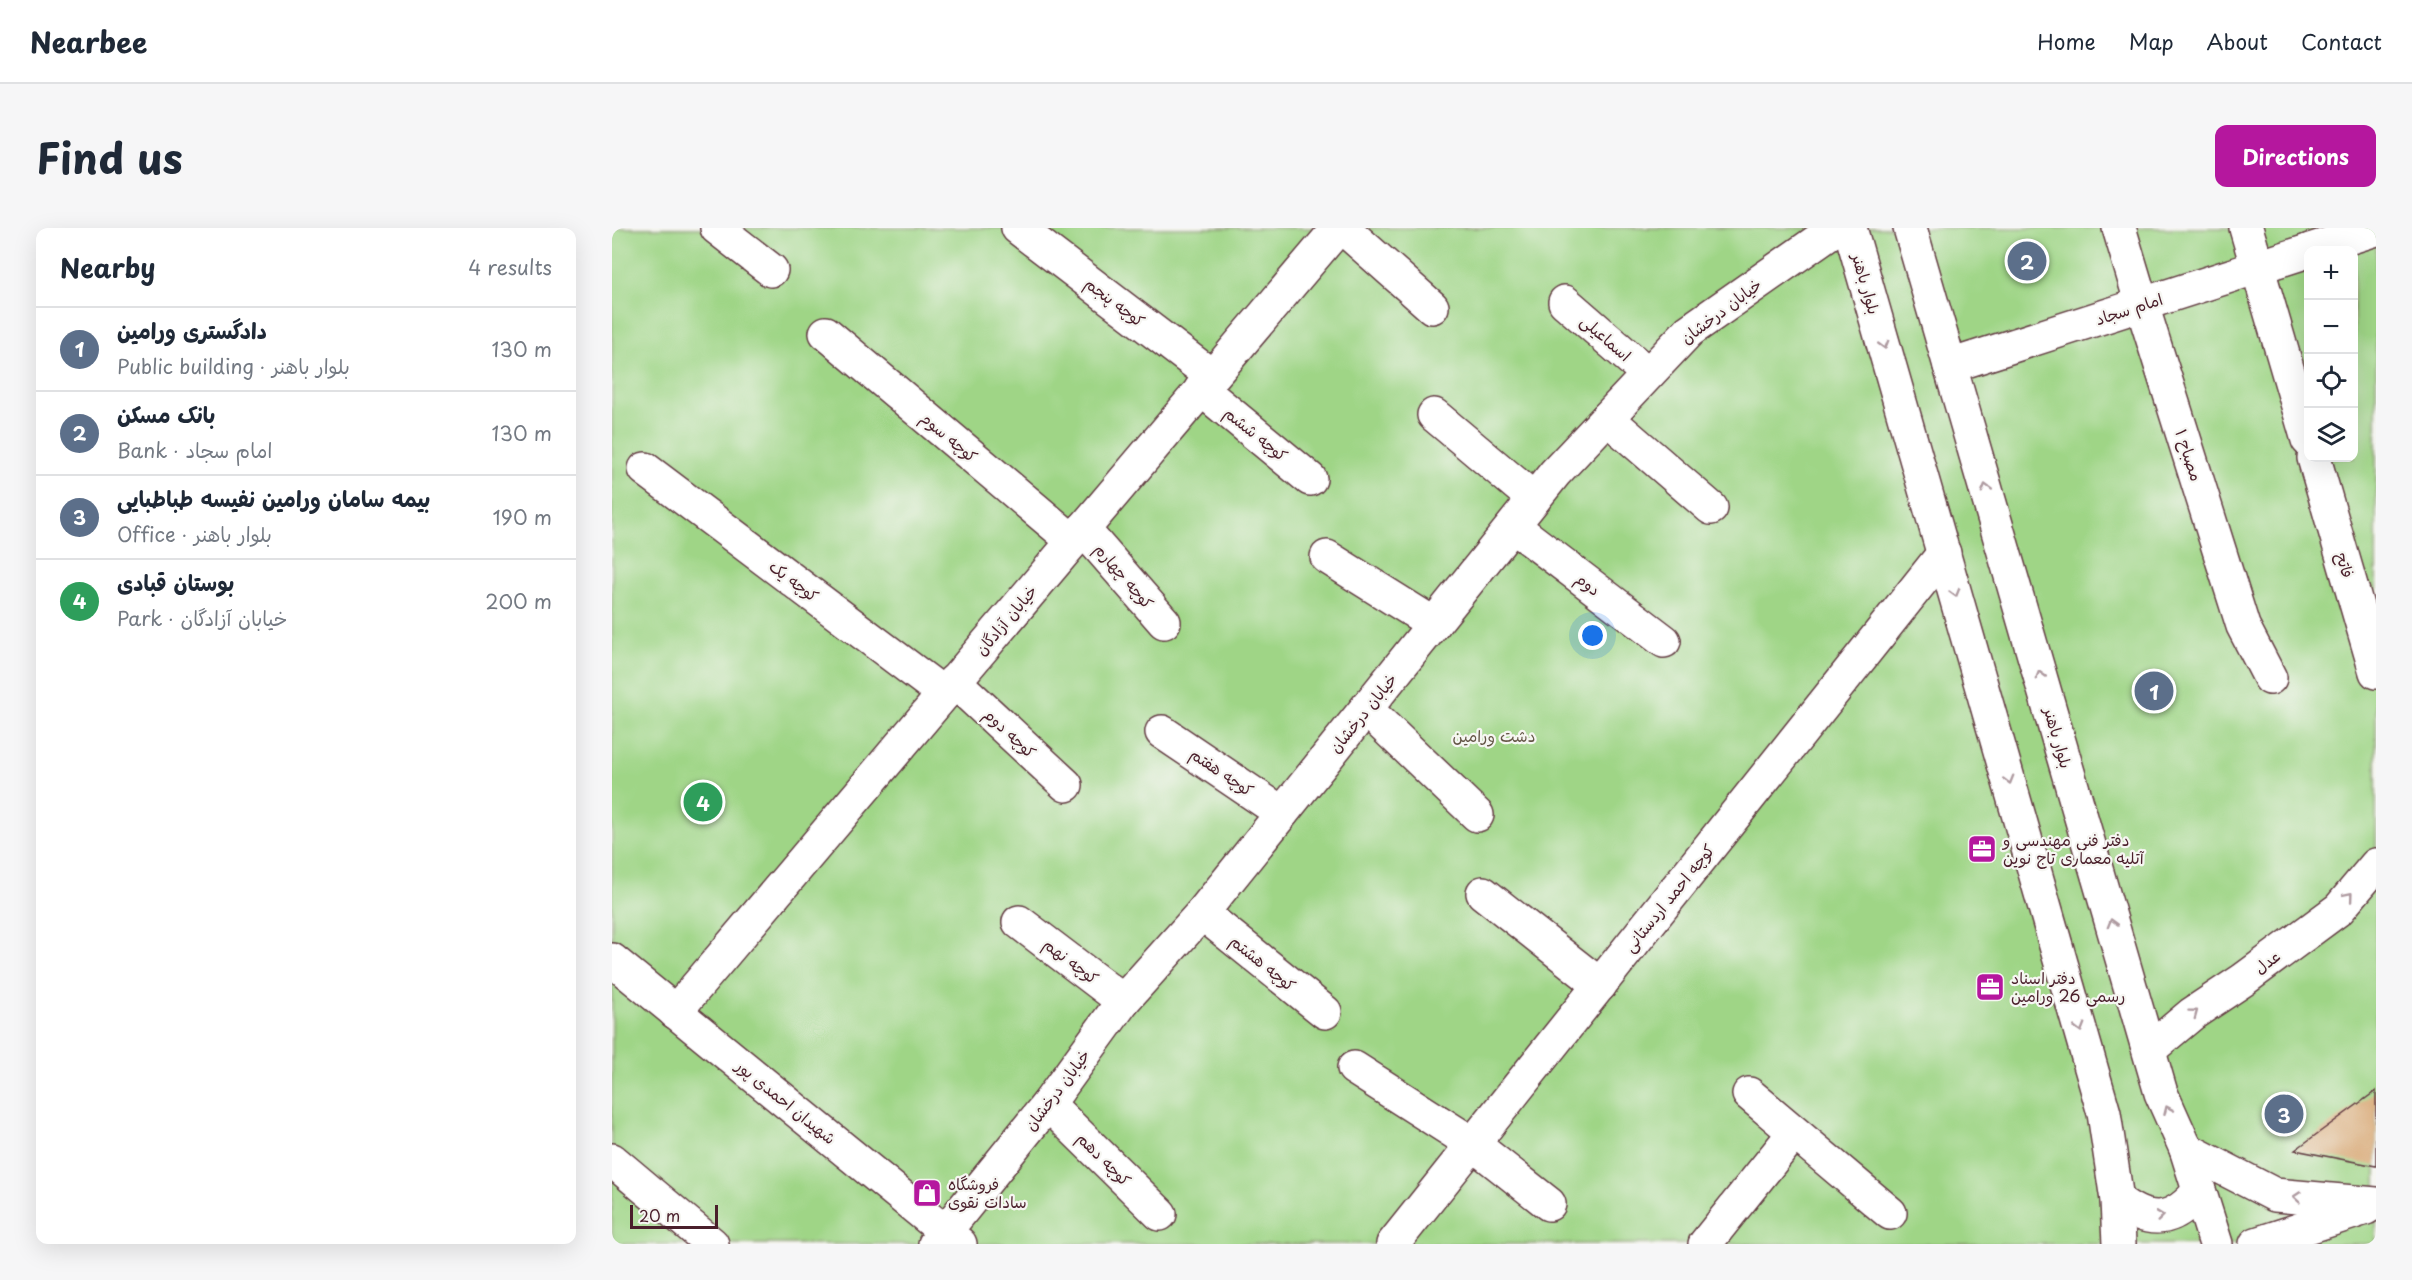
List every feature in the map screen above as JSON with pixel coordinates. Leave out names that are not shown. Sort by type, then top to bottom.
[{"type":"street","points":[[717,228],[771,270]]},
{"type":"street","name":"کوچه پنجم","points":[[1018,228],[1207,383]]},
{"type":"street","name":"خیابان آزادگان","points":[[675,1012],[1338,228]]},
{"type":"street","points":[[1343,228],[1432,307]]},
{"type":"street","name":"خیابان درخشان","points":[[947,1240],[1123,1001],[1202,913],[1555,473],[1689,331],[1836,228]]},
{"type":"street","name":"بلوار باهنر","points":[[1850,228],[2104,1113],[2117,1200],[2119,1244]]},
{"type":"street","name":"بلوار باهنر","points":[[1910,228],[2161,1093],[2186,1149],[2216,1244]]},
{"type":"street","name":"مصباح ۱","points":[[2120,228],[2243,626],[2270,678]]},
{"type":"street","points":[[2247,228],[2304,426]]},
{"type":"street","name":"امام سجاد","points":[[2334,246],[2374,238]]},
{"type":"street","name":"امام سجاد","points":[[1950,366],[2304,253]]},
{"type":"street","name":"اسماعیلی","points":[[1564,302],[1648,374]]},
{"type":"street","name":"کوچه سوم","points":[[826,333],[1078,535]]},
{"type":"street","name":"کوچه ششم","points":[[1207,383],[1310,479]]},
{"type":"street","points":[[1434,415],[1534,499]]},
{"type":"street","points":[[1607,418],[1711,508]]},
{"type":"street","name":"فاتح","points":[[2315,462],[2376,672]]},
{"type":"street","name":"کوچه یک","points":[[645,469],[949,688]]},
{"type":"street","name":"دوم","points":[[1513,526],[1664,641]]},
{"type":"street","name":"کوچه چهارم","points":[[1078,535],[1164,622]]},
{"type":"street","name":"کوچه احمد اردستانی","points":[[1394,1244],[1944,553]]},
{"type":"street","points":[[1327,556],[1434,624]]},
{"type":"street","name":"کوچه دوم","points":[[949,688],[1066,785]]},
{"type":"street","points":[[1366,709],[1477,815]]},
{"type":"street","name":"کوچه هفتم","points":[[1162,732],[1282,813]]},
{"type":"street","name":"عدل","points":[[2149,1050],[2192,1014],[2243,980],[2339,909],[2376,865]]},
{"type":"street","points":[[1483,893],[1600,985]]},
{"type":"street","name":"کوچه هشتم","points":[[1202,913],[1324,1012]]},
{"type":"street","name":"کوچه نهم","points":[[1019,922],[1123,1001]]},
{"type":"street","name":"شهیدان احمدی پور","points":[[612,960],[947,1240]]},
{"type":"street","points":[[1354,1068],[1473,1144],[1549,1204]]},
{"type":"street","points":[[1749,1095],[1890,1213]]},
{"type":"street","name":"کوچه دهم","points":[[1048,1104],[1160,1214]]},
{"type":"street","points":[[1705,1244],[1794,1133]]},
{"type":"street","points":[[2186,1149],[2275,1195],[2376,1205]]},
{"type":"street","points":[[612,1160],[712,1244]]},
{"type":"street","points":[[2117,1200],[2132,1212],[2151,1217],[2170,1215],[2187,1206],[2199,1191]]},
{"type":"street","points":[[2256,1244],[2376,1205]]},
{"type":"green space","name":"دشت ورامین","points":[[612,228],[2376,228],[2376,1244],[612,1244]]},
{"type":"building","points":[[2376,1091],[2376,1166],[2295,1150]]},
{"type":"place","name":"بانک مسکن","points":[[2027,261]]},
{"type":"place","name":"دادگستری ورامین","points":[[2154,691]]},
{"type":"place","name":"بوستان قبادی","points":[[703,802]]},
{"type":"place","name":"دفتر فنی مهندسی و آتلیه معماری تاج نوین","points":[[1982,849]]},
{"type":"place","name":"دفتر اسناد رسمی 26 ورامین","points":[[1990,987]]},
{"type":"place","name":"بیمه سامان ورامین نفیسه طباطبایی","points":[[2284,1114]]},
{"type":"place","name":"فروشگاه سادات نقوی","points":[[927,1193]]}]
